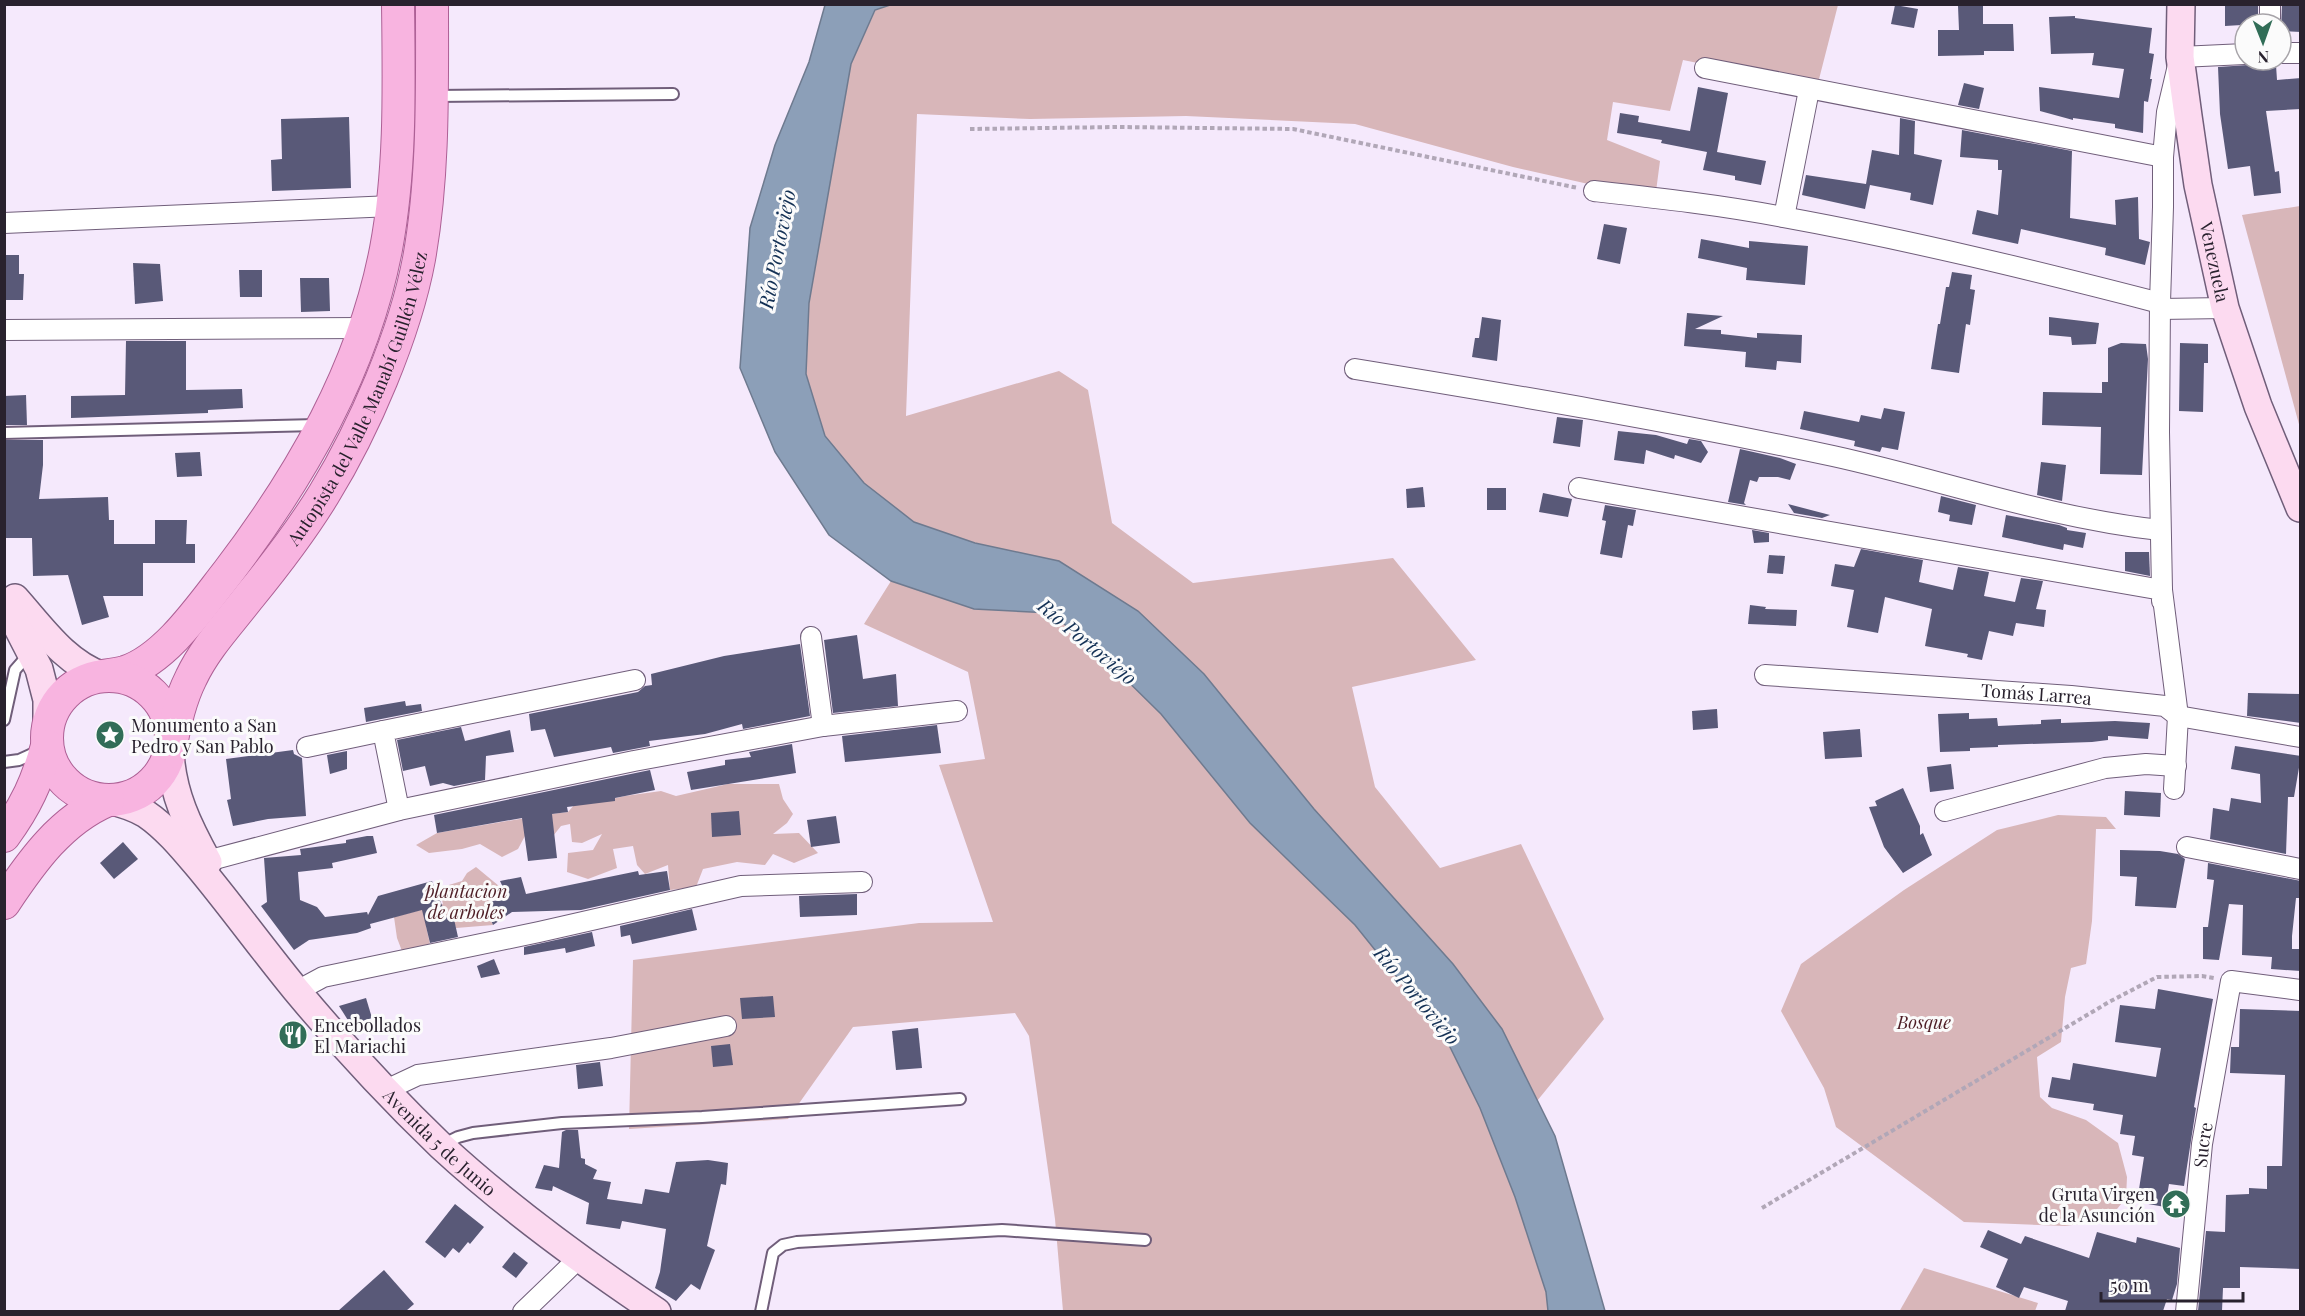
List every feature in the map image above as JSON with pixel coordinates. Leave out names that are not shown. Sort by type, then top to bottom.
[{"type":"main road","name":"Autopista del Valle Manabí Guillén Vélez","points":[[103,676],[125,672],[143,663],[172,639],[191,617],[281,499],[324,425],[350,368],[364,328],[386,249],[392,206],[398,134],[398,4]]},
{"type":"main road","name":"Autopista del Valle Manabí Guillén Vélez","points":[[170,752],[182,699],[197,667],[215,639],[276,564],[319,502],[350,448],[373,399],[406,309],[418,260],[429,169],[432,4]]},
{"type":"main road","points":[[4,836],[18,817],[36,784],[54,709],[66,693],[83,681],[103,676],[123,677],[141,684],[156,697],[167,713],[172,732],[170,752],[164,768],[141,792],[125,798],[108,800],[89,808],[54,837],[28,868],[4,903]]},
{"type":"main road","points":[[47,737],[52,763],[62,778],[90,797],[108,800]]},
{"type":"street","name":"Venezuela","points":[[2181,4],[2180,57],[2199,185],[2225,308],[2258,406],[2301,508]]},
{"type":"street","points":[[2174,789],[2176,766],[2162,590],[2160,530],[2160,306],[2163,157],[2167,112],[2180,57],[2233,55]]},
{"type":"street","points":[[1705,68],[2163,157]]},
{"type":"street","points":[[1784,217],[1809,90]]},
{"type":"street","points":[[1594,191],[1784,217],[2004,265],[2160,306],[2225,308]]},
{"type":"street","points":[[4,223],[392,206]]},
{"type":"street","points":[[4,330],[364,328]]},
{"type":"street","points":[[1355,369],[1688,427],[1834,456],[2112,524],[2160,530]]},
{"type":"street","points":[[1579,488],[2162,590]]},
{"type":"street","points":[[4,586],[74,661],[87,671],[103,676]]},
{"type":"street","points":[[4,601],[17,665],[44,684],[47,737]]},
{"type":"street","points":[[811,637],[823,726]]},
{"type":"street","name":"Tomás Larrea","points":[[1765,675],[2071,696],[2172,711],[2301,737]]},
{"type":"street","points":[[307,747],[635,680]]},
{"type":"street","points":[[207,861],[399,810],[634,761],[823,726],[957,711]]},
{"type":"street","points":[[383,730],[399,810]]},
{"type":"street","points":[[170,752],[171,774],[178,801],[207,861],[255,937]]},
{"type":"street","points":[[1945,811],[2105,768],[2146,764],[2176,766]]},
{"type":"street","points":[[108,800],[128,805],[146,814],[163,828],[255,937]]},
{"type":"street","points":[[2187,847],[2301,869]]},
{"type":"street","points":[[297,991],[323,976],[539,932],[741,886],[862,882]]},
{"type":"street","name":"Avenida 5 de Junio","points":[[255,937],[297,991],[386,1090],[441,1146],[511,1208],[578,1259],[657,1311]]},
{"type":"street","points":[[2231,981],[2301,990]]},
{"type":"street","name":"Sucre","points":[[2186,1311],[2202,1144],[2231,981]]},
{"type":"street","points":[[386,1090],[418,1075],[611,1048],[726,1026]]},
{"type":"street","points":[[523,1311],[578,1259]]},
{"type":"lane","points":[[432,96],[674,94]]},
{"type":"lane","points":[[4,433],[324,425]]},
{"type":"lane","points":[[4,720],[17,665]]},
{"type":"lane","points":[[4,762],[19,759],[47,737]]},
{"type":"lane","points":[[441,1146],[458,1137],[473,1133],[562,1123],[702,1117],[960,1099]]},
{"type":"lane","points":[[761,1311],[773,1252],[783,1245],[796,1242],[1002,1230],[1145,1240]]},
{"type":"path","points":[[970,129],[1118,127],[1293,129],[1594,191]]},
{"type":"path","points":[[1761,1208],[2109,1002],[2157,977],[2202,976],[2231,981]]},
{"type":"green space","points":[[890,4],[1838,5],[1817,87],[1683,60],[1670,111],[1613,102],[1607,140],[1660,161],[1655,199],[1513,167],[1355,124],[1186,116],[1030,119],[917,114],[906,416],[1059,371],[1088,390],[1112,523],[1193,583],[1393,558],[1476,660],[1352,687],[1375,787],[1440,868],[1521,844],[1604,1019],[1537,1101],[1502,1029],[1453,964],[1314,809],[1204,674],[975,543],[914,522],[864,483],[825,436],[806,374],[809,303],[851,64],[876,9]]},
{"type":"green space","points":[[2300,206],[2300,428],[2242,215]]},
{"type":"green space","points":[[891,581],[974,609],[1051,613],[1100,654],[1161,714],[1250,823],[1355,925],[1445,1037],[1480,1108],[1515,1197],[1546,1292],[1548,1311],[1063,1311],[1055,1219],[1029,1036],[1015,1013],[853,1027],[788,1119],[629,1129],[633,960],[919,923],[993,922],[939,765],[985,759],[968,672],[864,624]]},
{"type":"green space","points":[[728,784],[779,784],[783,799],[793,814],[787,823],[773,834],[799,833],[818,853],[794,863],[773,854],[765,865],[737,862],[703,869],[696,887],[670,890],[668,865],[645,874],[637,865],[633,846],[613,849],[617,868],[588,879],[567,872],[568,853],[593,850],[602,834],[582,843],[572,842],[570,824],[561,826],[553,836],[526,834],[518,849],[502,857],[480,844],[429,853],[416,845],[437,833],[568,812],[575,804],[595,803],[661,791],[676,796]]},
{"type":"green space","name":"Bosque","points":[[2058,815],[2106,817],[2116,829],[2096,829],[2092,921],[2086,964],[2071,968],[2065,997],[2061,1042],[2037,1057],[2040,1097],[2052,1108],[2086,1120],[2118,1143],[2127,1177],[2126,1198],[2108,1220],[2065,1226],[1964,1222],[1836,1127],[1824,1088],[1781,1011],[1801,964],[1904,890],[1997,830]]},
{"type":"green space","name":"plantacion de arboles","points":[[476,867],[505,891],[485,907],[493,925],[456,928],[453,919],[426,926],[431,949],[402,951],[397,938],[394,917],[443,904],[439,888],[462,881],[467,873]]},
{"type":"green space","points":[[1924,1268],[2038,1303],[2035,1311],[1899,1312]]},
{"type":"water","name":"Río Portoviejo","points":[[825,5],[890,5],[875,10],[851,64],[809,303],[806,374],[825,436],[864,483],[914,522],[975,543],[1059,561],[1138,611],[1204,674],[1314,809],[1453,964],[1502,1029],[1555,1136],[1605,1311],[1548,1311],[1546,1292],[1515,1197],[1480,1108],[1445,1037],[1355,925],[1250,823],[1161,714],[1100,654],[1051,613],[974,609],[891,581],[829,535],[775,452],[740,368],[750,228],[775,145],[809,62]]},
{"type":"building","points":[[2225,4],[2258,4],[2258,12],[2233,12],[2233,26],[2225,26]]},
{"type":"building","points":[[2282,4],[2301,4],[2301,32],[2293,32],[2293,12],[2282,12]]},
{"type":"building","points":[[1895,5],[1918,9],[1914,28],[1891,24]]},
{"type":"building","points":[[1983,5],[1983,24],[2013,24],[2014,51],[1984,51],[1984,55],[1938,56],[1938,30],[1959,30],[1958,6]]},
{"type":"building","points":[[2075,16],[2075,18],[2152,28],[2149,53],[2154,54],[2150,79],[2152,79],[2148,102],[2144,101],[2143,133],[2115,128],[2115,124],[2073,118],[2073,120],[2040,111],[2039,87],[2119,98],[2124,69],[2092,65],[2094,53],[2051,54],[2049,17]]},
{"type":"building","points":[[2233,66],[2233,72],[2276,72],[2277,80],[2301,78],[2301,109],[2266,111],[2275,172],[2279,171],[2281,193],[2254,196],[2250,166],[2228,169],[2220,114],[2218,67]]},
{"type":"building","points":[[1964,83],[1984,88],[1979,109],[1958,105]]},
{"type":"building","points":[[1698,87],[1728,93],[1717,152],[1766,161],[1761,185],[1735,180],[1735,176],[1703,170],[1707,152],[1661,143],[1662,140],[1617,133],[1620,113],[1639,116],[1638,122],[1690,131]]},
{"type":"building","points":[[349,117],[351,188],[272,191],[271,160],[282,159],[281,119]]},
{"type":"building","points":[[1900,118],[1915,121],[1914,154],[1942,160],[1933,205],[1910,200],[1911,193],[1870,185],[1865,209],[1802,195],[1806,175],[1866,184],[1872,150],[1899,155]]},
{"type":"building","points":[[1962,130],[2072,151],[2070,218],[2116,225],[2115,200],[2138,197],[2139,239],[2150,242],[2145,265],[2105,255],[2106,248],[2021,229],[2018,244],[1972,234],[1977,210],[1998,215],[2002,170],[1998,170],[1998,160],[1960,157]]},
{"type":"building","points":[[1604,224],[1627,228],[1620,264],[1597,259]]},
{"type":"building","points":[[1701,239],[1749,248],[1749,241],[1808,246],[1805,285],[1746,280],[1747,268],[1698,258]]},
{"type":"building","points":[[4,255],[19,255],[19,274],[24,274],[23,300],[4,300]]},
{"type":"building","points":[[133,263],[160,264],[163,301],[135,304]]},
{"type":"building","points":[[239,270],[262,270],[262,297],[240,297]]},
{"type":"building","points":[[1952,272],[1972,275],[1970,289],[1975,290],[1970,325],[1966,324],[1959,373],[1931,369],[1946,287],[1949,287]]},
{"type":"building","points":[[300,278],[329,278],[330,311],[301,312]]},
{"type":"building","points":[[1687,313],[1723,316],[1695,329],[1721,330],[1721,334],[1757,338],[1757,333],[1802,335],[1801,363],[1777,361],[1776,370],[1745,367],[1746,352],[1684,346]]},
{"type":"building","points":[[1482,317],[1501,320],[1497,361],[1472,357],[1475,338],[1479,338]]},
{"type":"building","points":[[2049,317],[2099,323],[2096,344],[2072,345],[2071,337],[2049,335]]},
{"type":"building","points":[[126,341],[186,341],[186,390],[242,389],[243,408],[208,410],[208,413],[71,418],[71,396],[125,395]]},
{"type":"building","points":[[2121,343],[2146,344],[2148,359],[2142,475],[2100,474],[2101,427],[2042,425],[2043,392],[2102,393],[2102,382],[2108,382],[2108,348]]},
{"type":"building","points":[[2180,343],[2208,344],[2208,363],[2204,363],[2203,412],[2179,411]]},
{"type":"building","points":[[26,395],[27,425],[4,425],[4,396]]},
{"type":"building","points":[[1884,408],[1905,412],[1898,450],[1882,447],[1880,452],[1854,446],[1855,441],[1800,429],[1804,411],[1859,422],[1861,415],[1881,419]]},
{"type":"building","points":[[1557,417],[1583,420],[1580,447],[1553,443]]},
{"type":"building","points":[[1618,431],[1656,435],[1687,444],[1689,439],[1701,441],[1708,452],[1701,463],[1675,455],[1674,459],[1646,450],[1644,464],[1614,460]]},
{"type":"building","points":[[4,440],[43,440],[39,499],[108,497],[109,520],[114,520],[114,544],[155,544],[155,520],[187,520],[186,544],[195,544],[195,563],[143,563],[143,596],[103,596],[109,617],[82,625],[68,575],[33,576],[32,538],[4,538]]},
{"type":"building","points":[[1740,449],[1796,464],[1790,480],[1778,477],[1759,477],[1757,482],[1750,480],[1744,503],[1746,505],[1728,502]]},
{"type":"building","points":[[200,452],[202,476],[177,477],[175,453]]},
{"type":"building","points":[[2041,462],[2066,465],[2062,501],[2037,495]]},
{"type":"building","points":[[1423,487],[1425,507],[1407,508],[1406,489]]},
{"type":"building","points":[[1487,488],[1506,488],[1506,510],[1487,510]]},
{"type":"building","points":[[1543,493],[1572,499],[1568,517],[1539,512]]},
{"type":"building","points":[[1941,496],[1976,505],[1972,525],[1949,521],[1950,515],[1938,512]]},
{"type":"building","points":[[1788,504],[1830,515],[1822,518],[1794,513]]},
{"type":"building","points":[[1605,505],[1636,510],[1633,526],[1628,525],[1622,558],[1600,554],[1606,521],[1602,520]]},
{"type":"building","points":[[2006,515],[2059,525],[2067,530],[2086,533],[2083,548],[2064,544],[2063,550],[2002,537]]},
{"type":"building","points":[[1752,530],[1769,533],[1769,542],[1754,543]]},
{"type":"building","points":[[1861,549],[1923,560],[1919,582],[1953,590],[1958,567],[1989,572],[1984,596],[2015,602],[2021,578],[2043,581],[2036,609],[2046,610],[2044,627],[2016,623],[2013,636],[1989,631],[1982,660],[1967,657],[1968,654],[1925,646],[1932,609],[1885,597],[1878,633],[1847,627],[1854,590],[1831,586],[1835,564],[1854,567]]},
{"type":"building","points":[[2125,552],[2149,552],[2150,576],[2125,571]]},
{"type":"building","points":[[1769,555],[1785,556],[1783,574],[1767,573]]},
{"type":"building","points":[[1750,605],[1766,607],[1765,609],[1797,610],[1796,626],[1748,624]]},
{"type":"building","points":[[857,635],[863,679],[896,674],[898,706],[833,713],[824,640]]},
{"type":"building","points":[[800,644],[810,716],[743,729],[742,724],[705,734],[649,741],[650,746],[613,753],[611,747],[554,757],[545,729],[531,731],[529,714],[638,692],[645,686],[652,685],[651,674],[724,656]]},
{"type":"building","points":[[2248,693],[2301,694],[2301,723],[2247,716]]},
{"type":"building","points":[[405,701],[406,706],[421,704],[422,711],[366,722],[364,708]]},
{"type":"building","points":[[1717,709],[1718,728],[1693,730],[1692,711]]},
{"type":"building","points":[[1969,713],[1969,719],[1997,718],[1998,726],[2041,724],[2041,720],[2061,719],[2061,723],[2115,721],[2150,723],[2148,739],[2108,736],[2108,740],[2092,742],[1998,745],[1998,747],[1970,748],[1970,751],[1940,752],[1938,714]]},
{"type":"building","points":[[937,725],[941,753],[845,762],[842,736]]},
{"type":"building","points":[[461,727],[465,741],[510,730],[514,752],[486,756],[485,780],[454,786],[443,783],[430,786],[425,766],[403,771],[397,740]]},
{"type":"building","points":[[1860,729],[1862,757],[1825,759],[1823,732]]},
{"type":"building","points":[[792,744],[796,773],[691,790],[687,772],[725,765],[725,760],[751,757],[749,752]]},
{"type":"building","points":[[2235,746],[2301,756],[2294,797],[2288,797],[2286,854],[2210,839],[2213,808],[2229,811],[2231,798],[2261,803],[2260,774],[2231,769]]},
{"type":"building","points":[[293,750],[294,754],[302,758],[306,816],[268,819],[233,826],[227,800],[231,799],[226,759]]},
{"type":"building","points":[[347,751],[347,769],[330,774],[327,755]]},
{"type":"building","points":[[1951,764],[1954,789],[1930,792],[1927,767]]},
{"type":"building","points":[[650,770],[655,790],[615,798],[615,801],[567,807],[568,812],[552,814],[557,858],[528,861],[522,818],[437,833],[434,815]]},
{"type":"building","points":[[1903,788],[1920,826],[1920,835],[1923,833],[1932,855],[1903,873],[1884,847],[1869,807],[1877,806],[1875,801]]},
{"type":"building","points":[[2125,791],[2161,793],[2160,817],[2124,815]]},
{"type":"building","points":[[739,811],[741,835],[712,837],[711,813]]},
{"type":"building","points":[[836,816],[840,843],[811,847],[807,820]]},
{"type":"building","points":[[373,836],[377,853],[332,863],[333,868],[298,872],[300,900],[317,907],[325,917],[367,912],[368,915],[378,896],[432,881],[448,920],[454,919],[458,937],[430,943],[422,910],[370,924],[371,928],[357,933],[309,940],[294,950],[261,906],[267,902],[264,858],[301,855],[300,849],[346,843],[346,840]]},
{"type":"building","points":[[123,842],[138,859],[114,879],[100,863]]},
{"type":"building","points":[[2120,850],[2160,851],[2178,854],[2185,859],[2176,908],[2135,906],[2137,877],[2120,876]]},
{"type":"building","points":[[2208,863],[2301,881],[2301,898],[2296,898],[2292,949],[2301,949],[2301,971],[2271,969],[2272,957],[2242,955],[2243,905],[2229,904],[2219,960],[2203,959],[2203,927],[2208,927],[2214,880],[2207,879]]},
{"type":"building","points":[[638,871],[639,875],[667,871],[670,890],[581,910],[512,912],[493,925],[484,903],[508,898],[500,881],[521,877],[526,894]]},
{"type":"building","points":[[857,894],[857,915],[800,917],[799,896]]},
{"type":"building","points":[[692,909],[697,930],[632,944],[630,935],[621,937],[620,926]]},
{"type":"building","points":[[592,932],[595,946],[566,953],[565,948],[524,955],[524,947]]},
{"type":"building","points":[[494,959],[500,974],[481,978],[477,966]]},
{"type":"building","points":[[2158,989],[2213,999],[2194,1107],[2196,1108],[2184,1186],[2169,1184],[2165,1207],[2137,1202],[2144,1157],[2132,1155],[2135,1136],[2120,1134],[2123,1115],[2093,1110],[2094,1104],[2048,1097],[2052,1077],[2070,1080],[2073,1063],[2156,1077],[2161,1048],[2115,1042],[2120,1005],[2155,1009]]},
{"type":"building","points":[[773,996],[775,1017],[742,1019],[740,998]]},
{"type":"building","points":[[366,998],[372,1018],[351,1025],[339,1006]]},
{"type":"building","points":[[2240,1009],[2301,1011],[2301,1269],[2240,1267],[2240,1288],[2223,1288],[2222,1311],[2198,1311],[2206,1231],[2225,1232],[2226,1195],[2249,1194],[2249,1188],[2267,1189],[2267,1166],[2282,1166],[2285,1075],[2230,1073],[2231,1047],[2239,1047]]},
{"type":"building","points":[[918,1028],[922,1068],[896,1070],[892,1031]]},
{"type":"building","points":[[730,1044],[733,1065],[713,1067],[711,1046]]},
{"type":"building","points":[[600,1062],[603,1086],[578,1089],[576,1065]]},
{"type":"building","points":[[578,1130],[581,1158],[585,1159],[585,1164],[597,1170],[593,1179],[611,1182],[607,1199],[642,1204],[645,1189],[669,1193],[676,1162],[708,1160],[728,1163],[726,1185],[721,1184],[707,1246],[715,1250],[700,1290],[691,1284],[676,1301],[655,1288],[660,1272],[666,1229],[622,1221],[620,1229],[586,1224],[589,1203],[553,1186],[552,1191],[535,1188],[544,1165],[559,1168],[562,1132]]},
{"type":"building","points":[[455,1204],[484,1227],[459,1253],[453,1248],[445,1258],[425,1242]]},
{"type":"building","points":[[1988,1230],[2021,1244],[2025,1236],[2089,1258],[2097,1232],[2136,1243],[2137,1237],[2180,1248],[2177,1284],[2172,1300],[2167,1299],[2163,1311],[2065,1311],[2068,1301],[2024,1287],[2019,1298],[1996,1287],[2008,1259],[1980,1247]]},
{"type":"building","points":[[514,1252],[528,1263],[516,1278],[502,1267]]},
{"type":"building","points":[[384,1270],[414,1304],[406,1311],[338,1311]]},
{"type":"place","name":"Monumento a San Pedro y San Pablo","points":[[110,735]]},
{"type":"place","name":"Encebollados El Mariachi","points":[[293,1035]]},
{"type":"place","name":"Gruta Virgen de la Asunción","points":[[2176,1204]]}]
